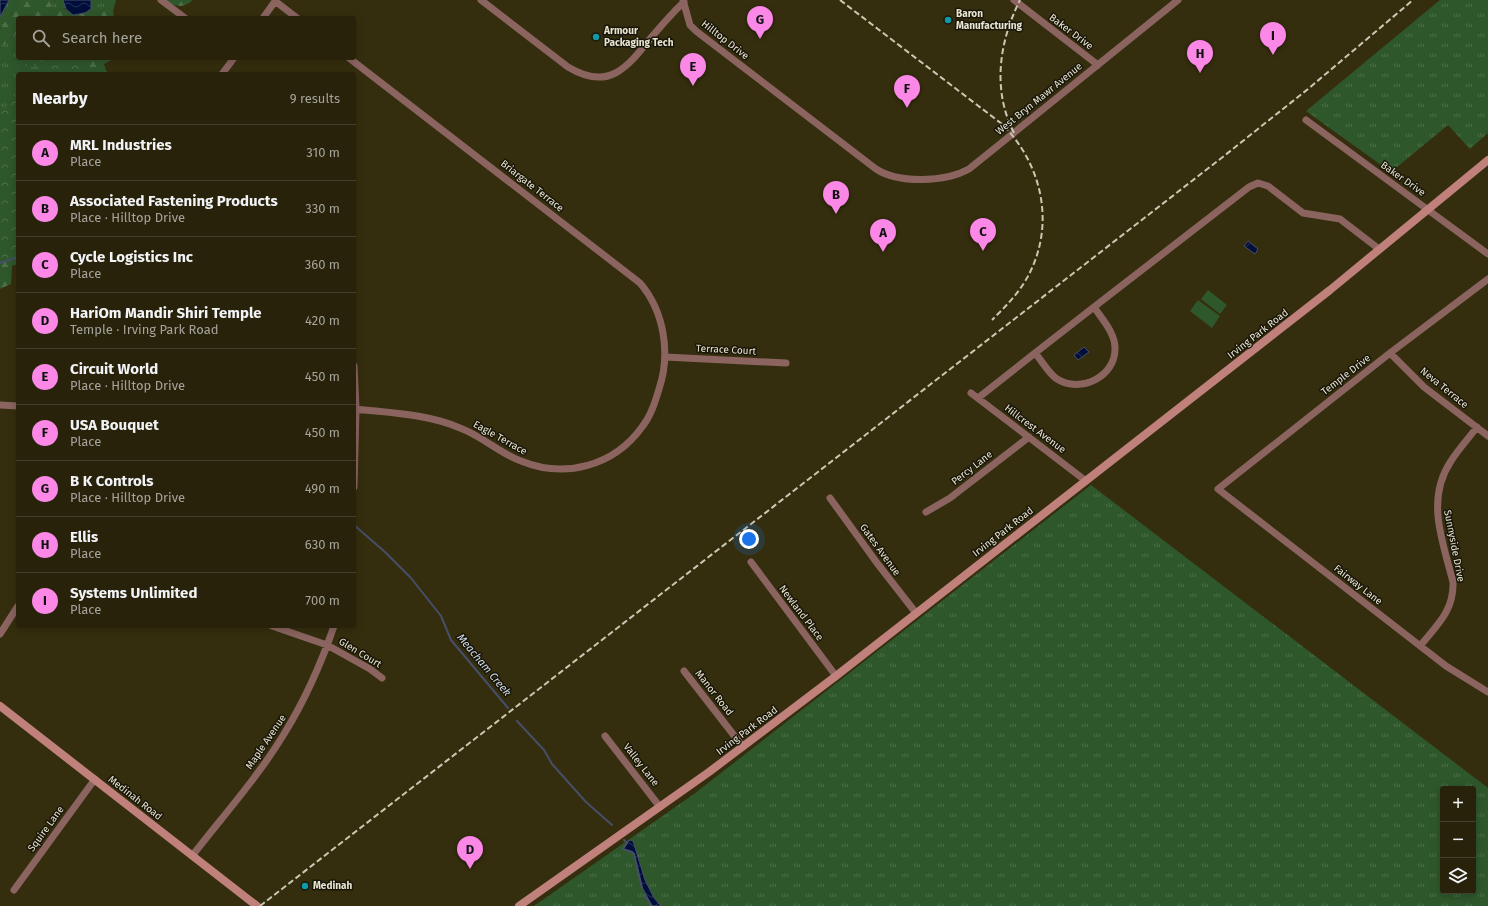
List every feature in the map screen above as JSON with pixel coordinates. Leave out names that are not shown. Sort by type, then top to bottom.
[{"type":"main road","name":"Irving Park Road","points":[[519,906],[743,747],[836,676],[1330,290],[1488,160]]},
{"type":"main road","name":"Medinah Road","points":[[0,706],[256,906]]},
{"type":"street","points":[[161,0],[182,16]]},
{"type":"street","name":"Hilltop Drive","points":[[481,0],[568,68],[579,74],[598,77],[622,71],[630,64],[669,16],[684,1]]},
{"type":"street","name":"Baker Drive","points":[[1014,0],[1098,65]]},
{"type":"street","name":"West Bryn Mawr Avenue","points":[[899,178],[945,178],[969,169],[1178,0]]},
{"type":"street","points":[[265,16],[276,1],[295,16]]},
{"type":"street","name":"Hilltop Drive","points":[[684,1],[690,25],[696,31],[876,169],[887,175],[899,178]]},
{"type":"street","points":[[224,72],[232,60]]},
{"type":"street","name":"Briargate Terrace","points":[[352,60],[633,276],[651,297],[660,317],[665,356],[663,378],[652,409],[643,427],[619,450],[603,460],[577,469],[564,470]]},
{"type":"street","name":"Baker Drive","points":[[1306,120],[1361,162],[1488,254]]},
{"type":"street","points":[[978,398],[1248,187],[1258,183],[1268,186],[1303,213],[1340,219],[1379,249]]},
{"type":"street","name":"Temple Drive","points":[[1218,489],[1390,353],[1488,279]]},
{"type":"street","points":[[1036,353],[1056,379],[1070,384],[1086,384],[1102,376],[1113,363],[1116,347],[1111,332],[1094,307]]},
{"type":"street","name":"Neva Terrace","points":[[1390,353],[1424,386],[1488,436]]},
{"type":"street","name":"Terrace Court","points":[[665,356],[786,363]]},
{"type":"street","name":"Hillcrest Avenue","points":[[971,393],[1086,481]]},
{"type":"street","points":[[0,405],[16,406]]},
{"type":"street","name":"Eagle Terrace","points":[[356,409],[414,415],[443,422],[478,436],[521,462],[541,468],[564,470]]},
{"type":"street","name":"Sunnyside Drive","points":[[1420,646],[1448,611],[1453,593],[1453,582],[1437,516],[1436,503],[1440,483],[1451,461],[1477,428]]},
{"type":"street","name":"Percy Lane","points":[[926,512],[950,498],[1029,437]]},
{"type":"street","name":"Fairway Lane","points":[[1218,489],[1446,666],[1488,692]]},
{"type":"street","name":"Gates Avenue","points":[[830,498],[877,563],[916,613]]},
{"type":"street","name":"Newland Place","points":[[751,562],[836,676]]},
{"type":"street","points":[[0,634],[16,609]]},
{"type":"street","name":"Glen Court","points":[[278,628],[327,646],[370,669],[382,678]]},
{"type":"street","name":"Maple Avenue","points":[[192,856],[284,736],[307,695],[333,628]]},
{"type":"street","name":"Manor Road","points":[[684,671],[743,747]]},
{"type":"street","name":"Valley Lane","points":[[605,736],[660,807]]},
{"type":"street","name":"Squire Lane","points":[[14,890],[95,780]]},
{"type":"green space","points":[[9,0],[20,0],[0,29],[0,17]]},
{"type":"green space","points":[[20,0],[56,0],[48,10],[50,12],[58,11],[63,8],[73,15],[89,11],[96,13],[110,8],[113,11],[114,16],[16,16],[16,34],[0,49],[0,29]]},
{"type":"green space","points":[[56,0],[63,0],[66,9],[63,8],[58,11],[50,12],[48,10]]},
{"type":"green space","points":[[91,0],[116,0],[113,11],[110,8],[96,13],[89,11]]},
{"type":"green space","points":[[165,0],[193,0],[186,5],[179,6]]},
{"type":"green space","points":[[1440,0],[1488,0],[1488,133],[1470,149],[1448,125],[1391,172],[1306,111]]},
{"type":"green space","points":[[16,34],[16,60],[28,60],[26,72],[16,72],[16,100],[0,147],[0,49]]},
{"type":"green space","points":[[28,60],[72,60],[74,72],[26,72]]},
{"type":"green space","points":[[43,60],[70,60],[85,72],[34,72]]},
{"type":"green space","points":[[72,60],[111,60],[104,64],[108,72],[74,72]]},
{"type":"green space","points":[[16,94],[16,258],[0,263],[0,114]]},
{"type":"green space","points":[[0,218],[16,219],[16,265],[12,266],[11,284],[0,289]]},
{"type":"green space","points":[[1208,290],[1227,305],[1220,314],[1201,299]]},
{"type":"green space","points":[[1198,300],[1220,316],[1212,328],[1190,311]]},
{"type":"green space","points":[[1091,485],[1488,788],[1488,906],[534,906],[694,794]]},
{"type":"water","points":[[0,0],[9,0],[0,17]]},
{"type":"water","points":[[63,0],[91,0],[91,9],[85,13],[73,15],[66,9]]},
{"type":"water","points":[[1248,241],[1258,249],[1255,254],[1244,246]]},
{"type":"water","points":[[1084,347],[1089,352],[1078,360],[1074,355]]},
{"type":"water","points":[[630,840],[633,841],[645,880],[654,898],[661,906],[652,906],[642,887],[634,854],[623,849]]},
{"type":"waterway","name":"Meacham Creek","points":[[0,263],[16,258]]},
{"type":"waterway","name":"Meacham Creek","points":[[356,527],[385,552],[411,578],[441,616],[451,640],[508,708]]},
{"type":"waterway","name":"Meacham Creek","points":[[517,721],[544,750],[552,764],[586,802],[612,825]]},
{"type":"waterway","name":"Meacham Creek","points":[[624,840],[627,843],[623,849],[634,854],[642,888]]},
{"type":"waterway","name":"Meacham Creek","points":[[645,896],[652,906]]},
{"type":"railway","points":[[840,0],[1002,124],[1028,159],[1036,179],[1041,199],[1043,220],[1040,242],[1034,263],[1024,283],[1013,298],[992,320]]},
{"type":"railway","points":[[1014,133],[1007,117],[1003,100],[1001,66],[1007,32],[1020,0]]},
{"type":"railway","points":[[260,906],[1224,156],[1308,89],[1413,0]]},
{"type":"place","name":"Baron Manufacturing","points":[[948,20]]},
{"type":"place","name":"Armour Packaging Tech","points":[[596,37]]},
{"type":"place","name":"B K Controls","points":[[760,39]]},
{"type":"place","name":"Systems Unlimited","points":[[1273,55]]},
{"type":"place","name":"Ellis","points":[[1200,73]]},
{"type":"place","name":"Circuit World","points":[[693,86]]},
{"type":"place","name":"USA Bouquet","points":[[907,108]]},
{"type":"place","name":"Associated Fastening Products","points":[[836,214]]},
{"type":"place","name":"Cycle Logistics Inc","points":[[983,251]]},
{"type":"place","name":"MRL Industries","points":[[883,252]]},
{"type":"place","name":"HariOm Mandir Shiri Temple","points":[[470,869]]},
{"type":"place","name":"Medinah","points":[[305,886]]}]
